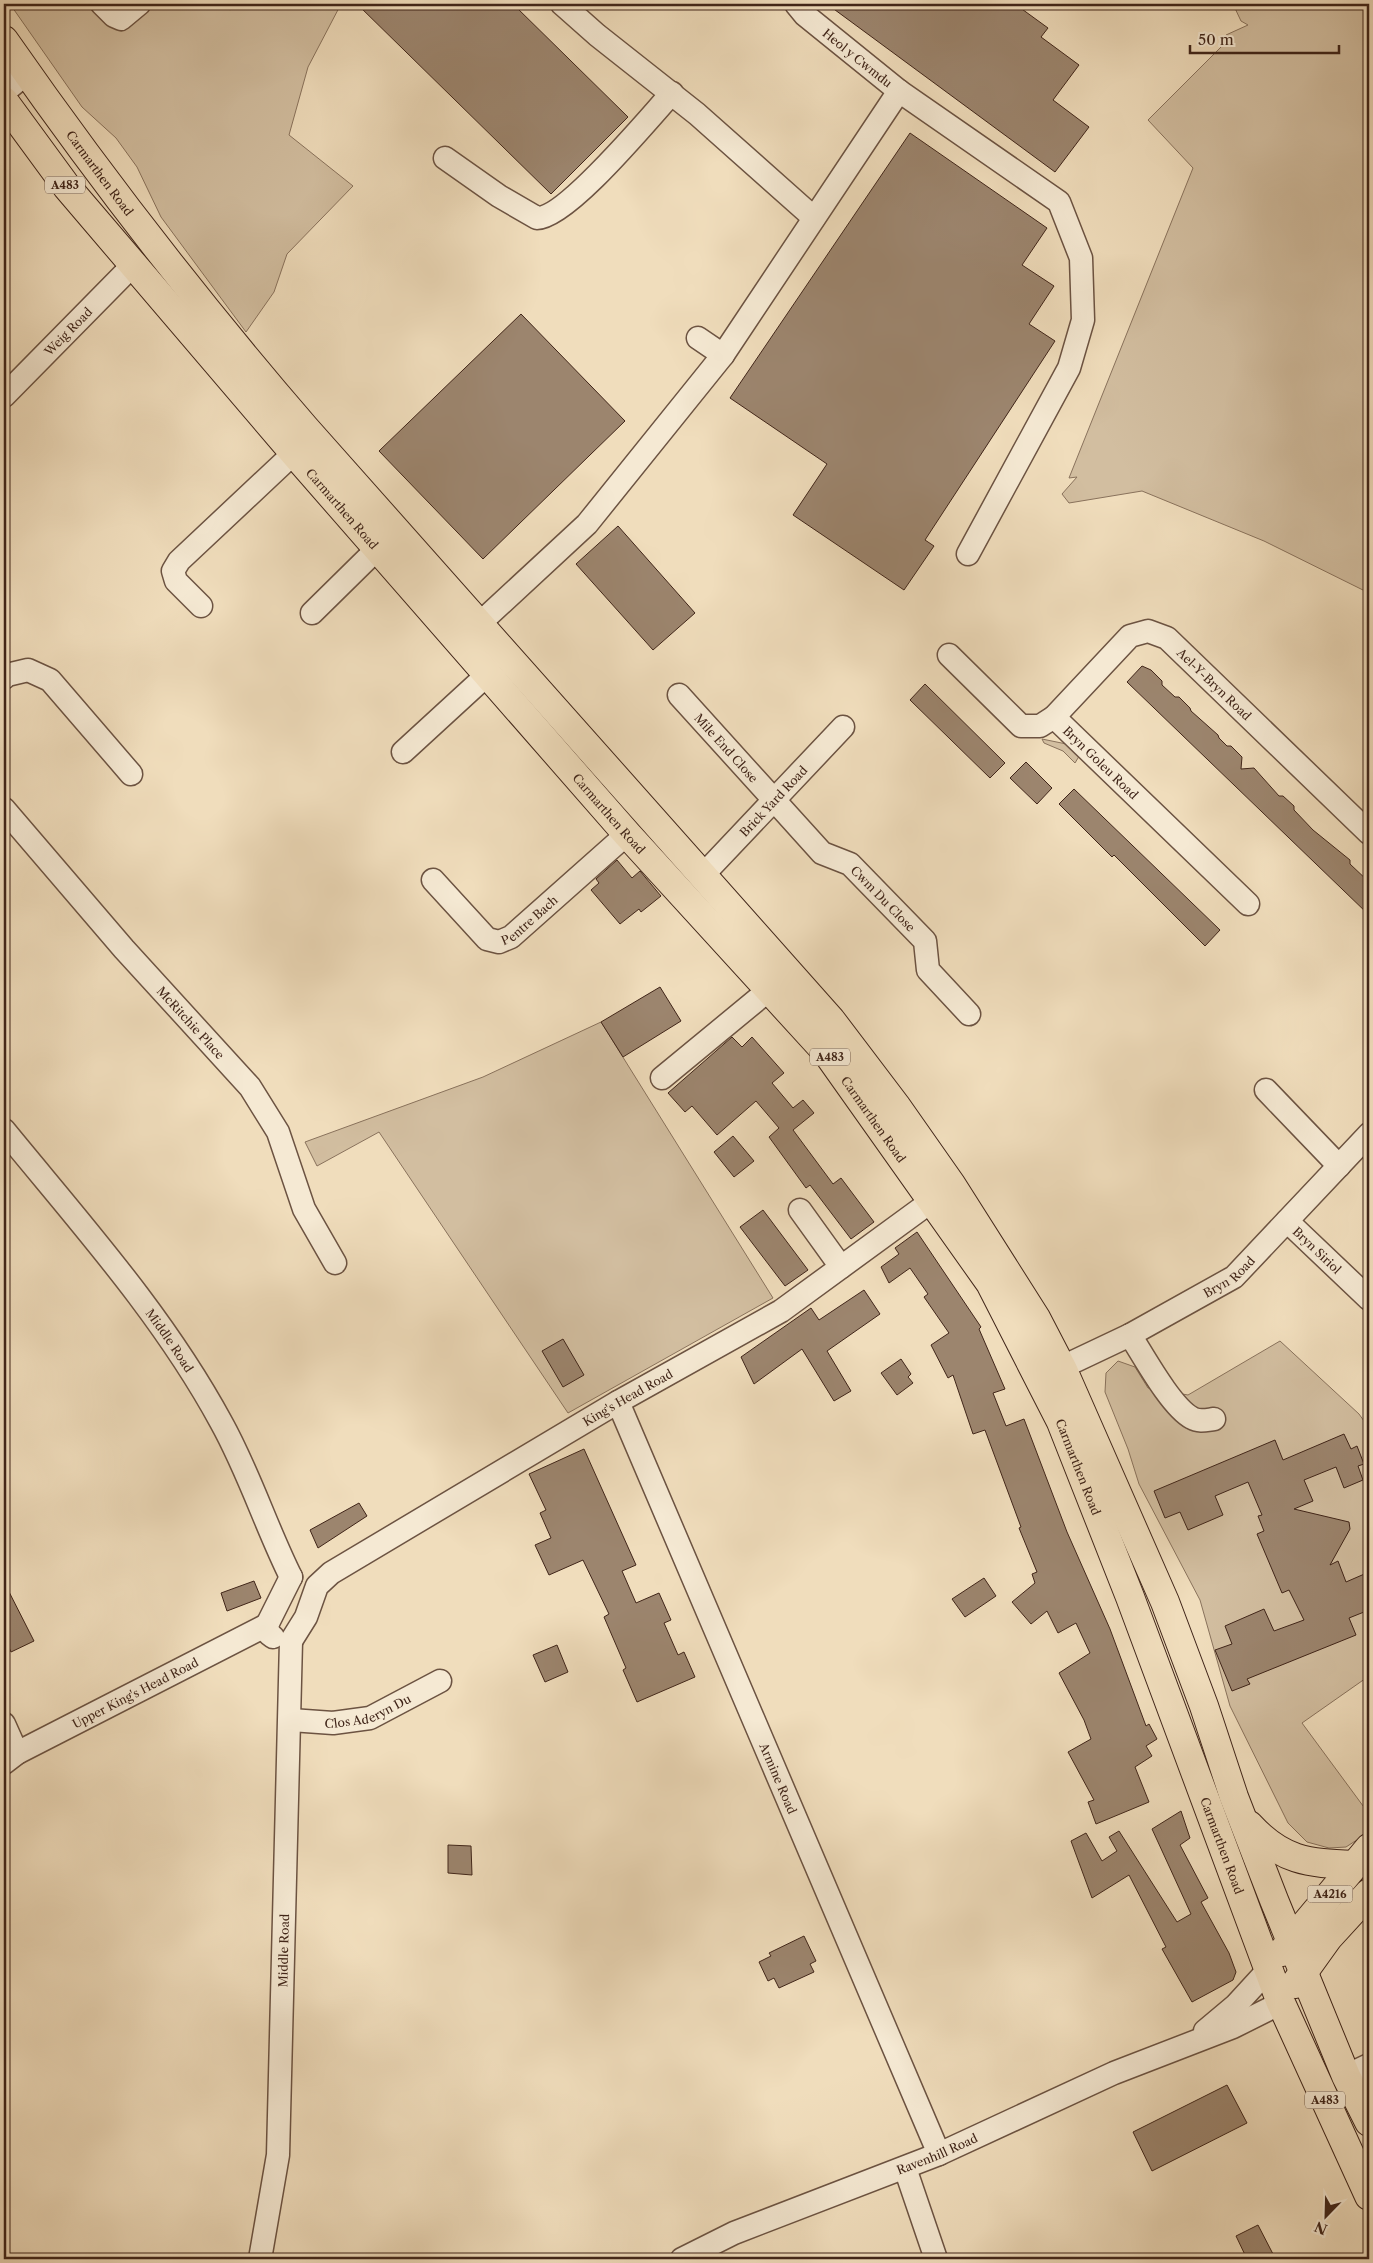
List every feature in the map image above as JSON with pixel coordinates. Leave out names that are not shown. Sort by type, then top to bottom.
[{"type":"main road","name":"Carmarthen Road","points":[[4,40],[162,256],[232,344],[831,1020],[897,1107],[1009,1273],[1036,1318],[1063,1370],[1165,1602],[1242,1816],[1290,1940],[1304,1973],[1358,2071],[1369,2122]]},
{"type":"main road","name":"Carmarthen Road","points":[[4,100],[67,187],[294,453],[627,834],[827,1053],[990,1283],[1061,1422],[1130,1598],[1281,2004],[1369,2196]]},
{"type":"main road","points":[[1242,1816],[1266,1843],[1289,1858],[1362,1857]]},
{"type":"main road","name":"A4216","points":[[1290,1940],[1362,1857]]},
{"type":"main road","name":"A4216","points":[[1304,1973],[1328,1938],[1369,1893]]},
{"type":"main road","points":[[1269,1969],[1290,1940]]},
{"type":"main road","points":[[1281,2004],[1304,1973]]},
{"type":"street","points":[[102,4],[114,16],[120,19],[139,4]]},
{"type":"street","points":[[562,4],[597,35],[672,93],[814,218]]},
{"type":"street","name":"Heol y Cwmdu","points":[[805,8],[899,91],[1059,202],[1081,258],[1083,320],[1069,368],[968,554]]},
{"type":"street","points":[[4,92],[27,73]]},
{"type":"street","points":[[479,624],[588,524],[723,356],[899,91]]},
{"type":"street","points":[[445,158],[499,196],[537,218],[544,218],[573,200],[672,93]]},
{"type":"street","name":"Weig Road","points":[[4,396],[133,265]]},
{"type":"street","points":[[698,338],[723,356]]},
{"type":"street","points":[[201,606],[176,581],[174,571],[179,561],[294,453]]},
{"type":"street","points":[[312,613],[377,549]]},
{"type":"street","name":"Ael-Y-Bryn Road","points":[[1054,717],[1130,636],[1148,631],[1167,638],[1369,833]]},
{"type":"street","name":"Bryn Goleu Road","points":[[949,654],[1022,726],[1040,726],[1054,717],[1248,904]]},
{"type":"street","points":[[4,678],[8,675],[28,670],[50,680],[131,774]]},
{"type":"street","points":[[403,752],[488,674]]},
{"type":"street","name":"Mile End Close","points":[[679,695],[774,800]]},
{"type":"street","name":"Brick Yard Road","points":[[703,875],[843,727]]},
{"type":"street","name":"Cwm Du Close","points":[[774,800],[822,853],[850,864],[926,941],[928,970],[969,1014]]},
{"type":"street","name":"McRitchie Place","points":[[4,809],[124,949],[250,1087],[278,1132],[304,1209],[335,1263]]},
{"type":"street","name":"Pentre Bach","points":[[433,880],[487,939],[499,942],[510,937],[627,834]]},
{"type":"street","points":[[662,1078],[770,989]]},
{"type":"street","points":[[1266,1090],[1339,1166]]},
{"type":"street","name":"Middle Road","points":[[4,1130],[106,1254],[193,1374],[222,1422],[291,1578]]},
{"type":"street","name":"Bryn Road","points":[[1063,1370],[1073,1362],[1130,1335],[1234,1277],[1366,1137]]},
{"type":"street","name":"King's Head Road","points":[[317,1586],[331,1573],[618,1402],[781,1310],[933,1200]]},
{"type":"street","points":[[800,1210],[841,1267]]},
{"type":"street","name":"Bryn Siriol","points":[[1287,1221],[1369,1299]]},
{"type":"street","points":[[1130,1335],[1168,1394],[1181,1408],[1191,1418],[1200,1421],[1214,1420]]},
{"type":"street","name":"Armine Road","points":[[618,1402],[939,2154]]},
{"type":"street","points":[[291,1578],[308,1579],[317,1586],[306,1617],[291,1641],[278,1640],[269,1634],[266,1625],[291,1578]]},
{"type":"street","name":"Upper King's Head Road","points":[[10,1758],[266,1625]]},
{"type":"street","name":"Middle Road","points":[[260,2259],[278,2155],[291,1720],[291,1641]]},
{"type":"street","name":"Clos Aderyn Du","points":[[291,1720],[334,1724],[370,1718],[440,1681]]},
{"type":"street","points":[[4,1724],[10,1758]]},
{"type":"street","name":"Ravenhill Road","points":[[1191,2042],[1236,2006],[1269,1969]]},
{"type":"street","name":"Ravenhill Road","points":[[682,2259],[734,2233],[939,2154],[1114,2073],[1233,2027],[1281,2004]]},
{"type":"street","points":[[905,2168],[936,2259]]},
{"type":"shaded area","points":[[10,4],[94,4],[111,22],[149,4],[159,4],[165,10],[171,4],[223,4],[230,10],[237,4],[341,4],[308,67],[289,135],[353,186],[287,254],[274,292],[246,332],[161,217],[137,167],[116,138],[82,107]]},
{"type":"shaded area","points":[[1233,4],[1369,4],[1369,593],[1264,541],[1142,491],[1069,503],[1062,494],[1077,477],[1069,478],[1193,168],[1148,120],[1223,45],[1226,35],[1248,25],[1241,21]]},
{"type":"shaded area","points":[[1042,739],[1081,747],[1081,753],[1075,763],[1063,751],[1044,743]]},
{"type":"shaded area","points":[[601,1022],[773,1298],[568,1413],[379,1132],[317,1166],[305,1142],[483,1077]]},
{"type":"shaded area","points":[[1280,1341],[1359,1414],[1369,1428],[1369,1676],[1302,1723],[1369,1814],[1369,1829],[1363,1836],[1346,1847],[1329,1848],[1307,1842],[1288,1823],[1230,1706],[1200,1600],[1139,1484],[1128,1449],[1105,1392],[1106,1373],[1118,1361],[1135,1367],[1148,1388],[1188,1395]]},
{"type":"building","points":[[357,4],[513,4],[628,117],[551,194]]},
{"type":"building","points":[[827,4],[1015,4],[1048,28],[1041,37],[1079,65],[1053,100],[1089,127],[1055,172]]},
{"type":"building","points":[[910,133],[1047,228],[1022,265],[1054,286],[1029,324],[1055,341],[925,540],[934,546],[904,590],[793,515],[827,464],[730,398]]},
{"type":"building","points":[[521,314],[625,421],[483,559],[379,451]]},
{"type":"building","points":[[618,526],[695,613],[653,650],[576,564]]},
{"type":"building","points":[[1142,666],[1151,670],[1162,681],[1162,685],[1175,697],[1179,697],[1227,746],[1231,746],[1242,757],[1241,769],[1254,768],[1279,796],[1283,796],[1294,806],[1294,810],[1313,830],[1350,860],[1350,864],[1369,882],[1369,915],[1127,682]]},
{"type":"building","points":[[925,684],[1005,763],[990,778],[910,700]]},
{"type":"building","points":[[1026,762],[1052,788],[1037,804],[1010,778]]},
{"type":"building","points":[[1074,789],[1220,930],[1205,946],[1114,855],[1112,857],[1059,804]]},
{"type":"building","points":[[617,860],[632,878],[640,871],[661,896],[641,912],[639,909],[620,924],[591,890],[599,883],[596,879]]},
{"type":"building","points":[[660,987],[681,1021],[623,1057],[601,1022]]},
{"type":"building","points":[[732,1037],[742,1047],[752,1037],[784,1073],[772,1083],[793,1108],[803,1100],[814,1113],[793,1130],[833,1184],[841,1178],[874,1222],[851,1239],[810,1185],[806,1188],[769,1137],[779,1128],[756,1101],[717,1135],[692,1106],[685,1112],[668,1093]]},
{"type":"building","points":[[733,1136],[754,1161],[734,1177],[714,1152]]},
{"type":"building","points":[[763,1210],[808,1270],[785,1286],[740,1227]]},
{"type":"building","points":[[917,1232],[981,1327],[979,1329],[1005,1389],[993,1393],[1006,1426],[1024,1419],[1067,1532],[1110,1629],[1146,1726],[1149,1724],[1157,1739],[1146,1746],[1152,1756],[1135,1767],[1149,1802],[1096,1824],[1088,1802],[1094,1800],[1068,1752],[1091,1739],[1084,1720],[1059,1673],[1090,1653],[1076,1623],[1058,1633],[1047,1611],[1031,1624],[1012,1602],[1035,1583],[1032,1574],[1037,1572],[1019,1528],[1021,1527],[985,1430],[973,1434],[953,1375],[948,1378],[931,1345],[949,1333],[924,1297],[928,1294],[910,1268],[889,1283],[881,1267],[899,1254],[895,1248]]},
{"type":"building","points":[[864,1290],[880,1314],[827,1351],[851,1391],[834,1401],[802,1349],[754,1384],[741,1357],[811,1308],[819,1320]]},
{"type":"building","points":[[563,1339],[584,1375],[563,1387],[542,1351]]},
{"type":"building","points":[[901,1359],[911,1374],[908,1377],[913,1383],[897,1395],[881,1373]]},
{"type":"building","points":[[1344,1434],[1351,1449],[1357,1446],[1364,1464],[1358,1466],[1363,1480],[1344,1488],[1336,1467],[1304,1480],[1313,1501],[1294,1509],[1349,1522],[1350,1529],[1330,1565],[1338,1561],[1346,1582],[1369,1572],[1369,1610],[1349,1618],[1356,1635],[1247,1679],[1250,1684],[1232,1691],[1215,1650],[1232,1644],[1225,1626],[1264,1609],[1274,1631],[1304,1620],[1289,1590],[1282,1593],[1257,1534],[1264,1531],[1258,1516],[1262,1515],[1248,1482],[1215,1496],[1223,1515],[1188,1530],[1180,1512],[1165,1518],[1154,1491],[1275,1440],[1283,1460]]},
{"type":"building","points":[[584,1449],[636,1565],[622,1571],[636,1603],[659,1593],[671,1620],[664,1623],[678,1655],[684,1652],[695,1677],[637,1702],[623,1670],[626,1668],[604,1617],[609,1614],[583,1560],[549,1575],[535,1545],[551,1538],[540,1513],[546,1510],[529,1474]]},
{"type":"building","points":[[359,1503],[367,1516],[318,1548],[310,1530]]},
{"type":"building","points":[[984,1578],[996,1596],[965,1617],[952,1599]]},
{"type":"building","points":[[254,1581],[261,1598],[227,1611],[221,1593]]},
{"type":"building","points":[[4,1582],[34,1641],[11,1652],[4,1637]]},
{"type":"building","points":[[557,1645],[568,1672],[545,1682],[533,1655]]},
{"type":"building","points":[[1181,1811],[1190,1838],[1180,1845],[1208,1898],[1201,1902],[1229,1953],[1236,1972],[1233,1980],[1192,2002],[1162,1949],[1166,1947],[1129,1875],[1092,1898],[1071,1841],[1086,1833],[1102,1861],[1117,1851],[1109,1837],[1119,1831],[1177,1922],[1191,1914],[1152,1829]]},
{"type":"building","points":[[448,1845],[471,1846],[472,1875],[448,1873]]},
{"type":"building","points":[[804,1936],[816,1961],[810,1964],[814,1972],[779,1988],[774,1978],[768,1981],[759,1962],[771,1956],[769,1953]]},
{"type":"building","points":[[1227,2085],[1247,2123],[1152,2171],[1133,2132]]},
{"type":"building","points":[[1258,2225],[1273,2254],[1264,2259],[1247,2259],[1236,2236]]}]
